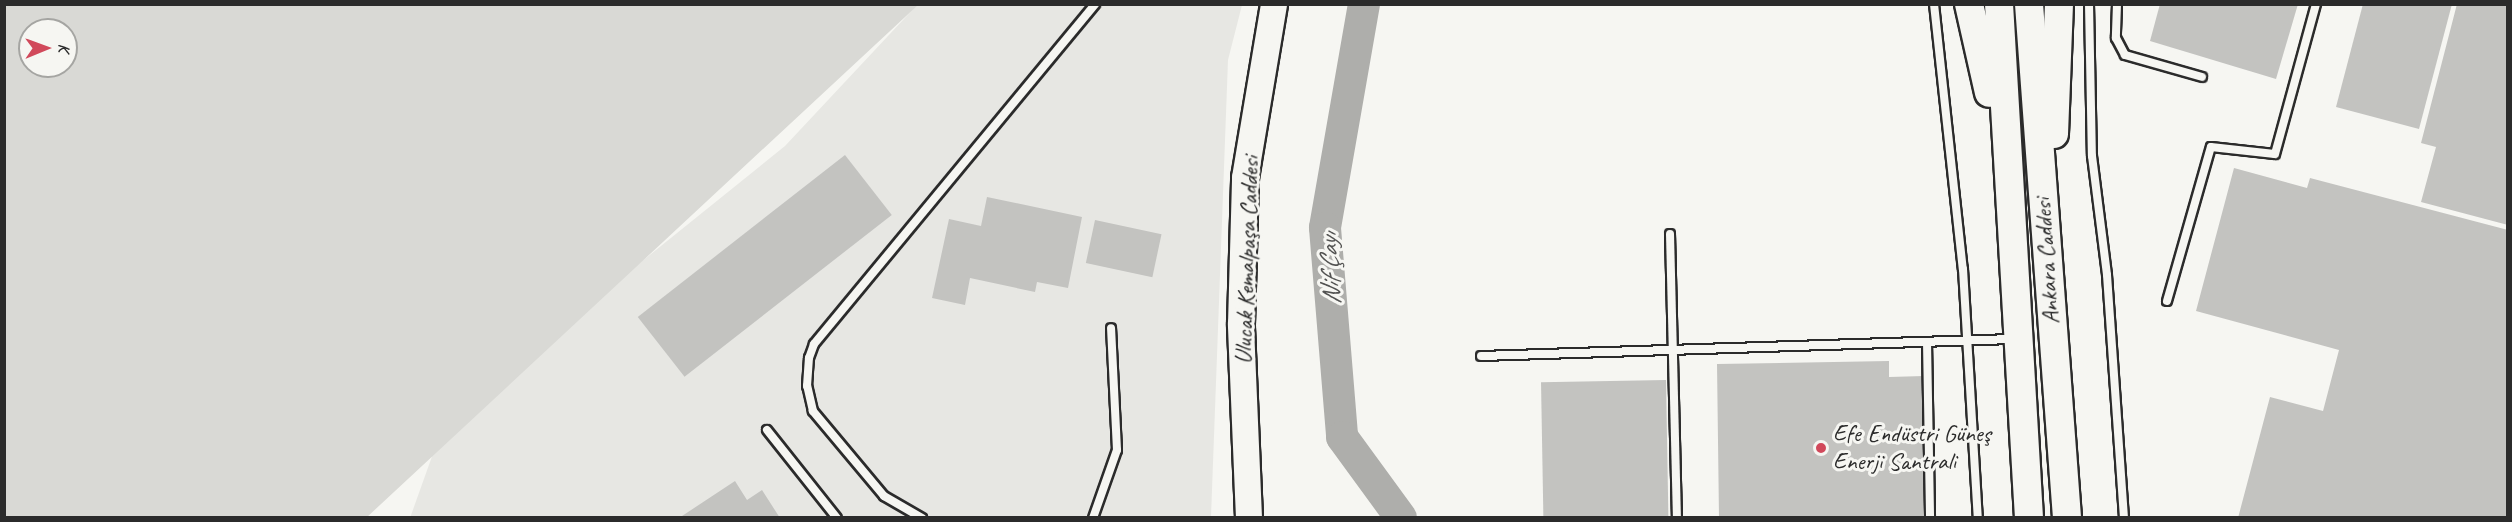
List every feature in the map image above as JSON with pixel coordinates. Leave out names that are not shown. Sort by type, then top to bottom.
[{"type":"highway","points":[[1969,4],[1985,67],[2012,237]]},
{"type":"highway","name":"Ankara Caddesi","points":[[1999,4],[2029,518]]},
{"type":"highway","name":"Ankara Caddesi","points":[[2029,4],[2067,518]]},
{"type":"highway","points":[[2048,271],[2059,4]]},
{"type":"main road","name":"Ulucak Kemalpaşa Caddesi","points":[[1249,518],[1241,324],[1245,178],[1274,4]]},
{"type":"lane","points":[[922,518],[884,496],[813,411],[807,386],[809,358],[814,344],[1095,4]]},
{"type":"lane","points":[[1934,4],[1963,269],[1978,518]]},
{"type":"lane","points":[[2089,4],[2092,156],[2107,275],[2124,518]]},
{"type":"lane","points":[[2117,4],[2116,38],[2125,55],[2202,77]]},
{"type":"lane","points":[[2167,301],[2211,147],[2275,154],[2316,4]]},
{"type":"lane","points":[[1670,234],[1677,518]]},
{"type":"lane","points":[[1093,518],[1118,450],[1111,328]]},
{"type":"lane","points":[[1481,356],[2017,339]]},
{"type":"lane","points":[[1927,342],[1930,518]]},
{"type":"lane","points":[[767,430],[837,518]]},
{"type":"shaded area","points":[[5,4],[918,5],[366,518],[5,517]]},
{"type":"shaded area","points":[[917,5],[1242,5],[1228,60],[1211,517],[410,518],[445,420],[785,146]]},
{"type":"building","points":[[2160,4],[2298,4],[2276,79],[2150,41]]},
{"type":"building","points":[[2363,4],[2452,4],[2419,129],[2336,107]]},
{"type":"building","points":[[2457,4],[2508,4],[2508,225],[2421,202],[2436,147],[2421,143]]},
{"type":"building","points":[[845,155],[892,215],[685,377],[638,317]]},
{"type":"building","points":[[2234,168],[2307,188],[2310,178],[2508,230],[2508,518],[2238,518],[2270,397],[2323,411],[2339,350],[2196,311]]},
{"type":"building","points":[[987,197],[1082,217],[1068,288],[1037,282],[1035,292],[970,278],[965,305],[932,298],[949,219],[981,226]]},
{"type":"building","points":[[1095,220],[1162,234],[1152,277],[1086,263]]},
{"type":"building","name":"Efe Endüstri Güneş Enerji Santrali","points":[[1889,361],[1889,377],[1924,376],[1926,518],[1719,518],[1717,364]]},
{"type":"building","points":[[1666,380],[1668,518],[1543,518],[1541,382]]},
{"type":"building","points":[[735,481],[747,500],[762,490],[780,518],[679,518]]},
{"type":"waterway","name":"Nif Çayı","points":[[1364,4],[1325,228],[1342,437],[1401,518]]},
{"type":"place","name":"Efe Endüstri Güneş Enerji Santrali","points":[[1821,448]]}]
